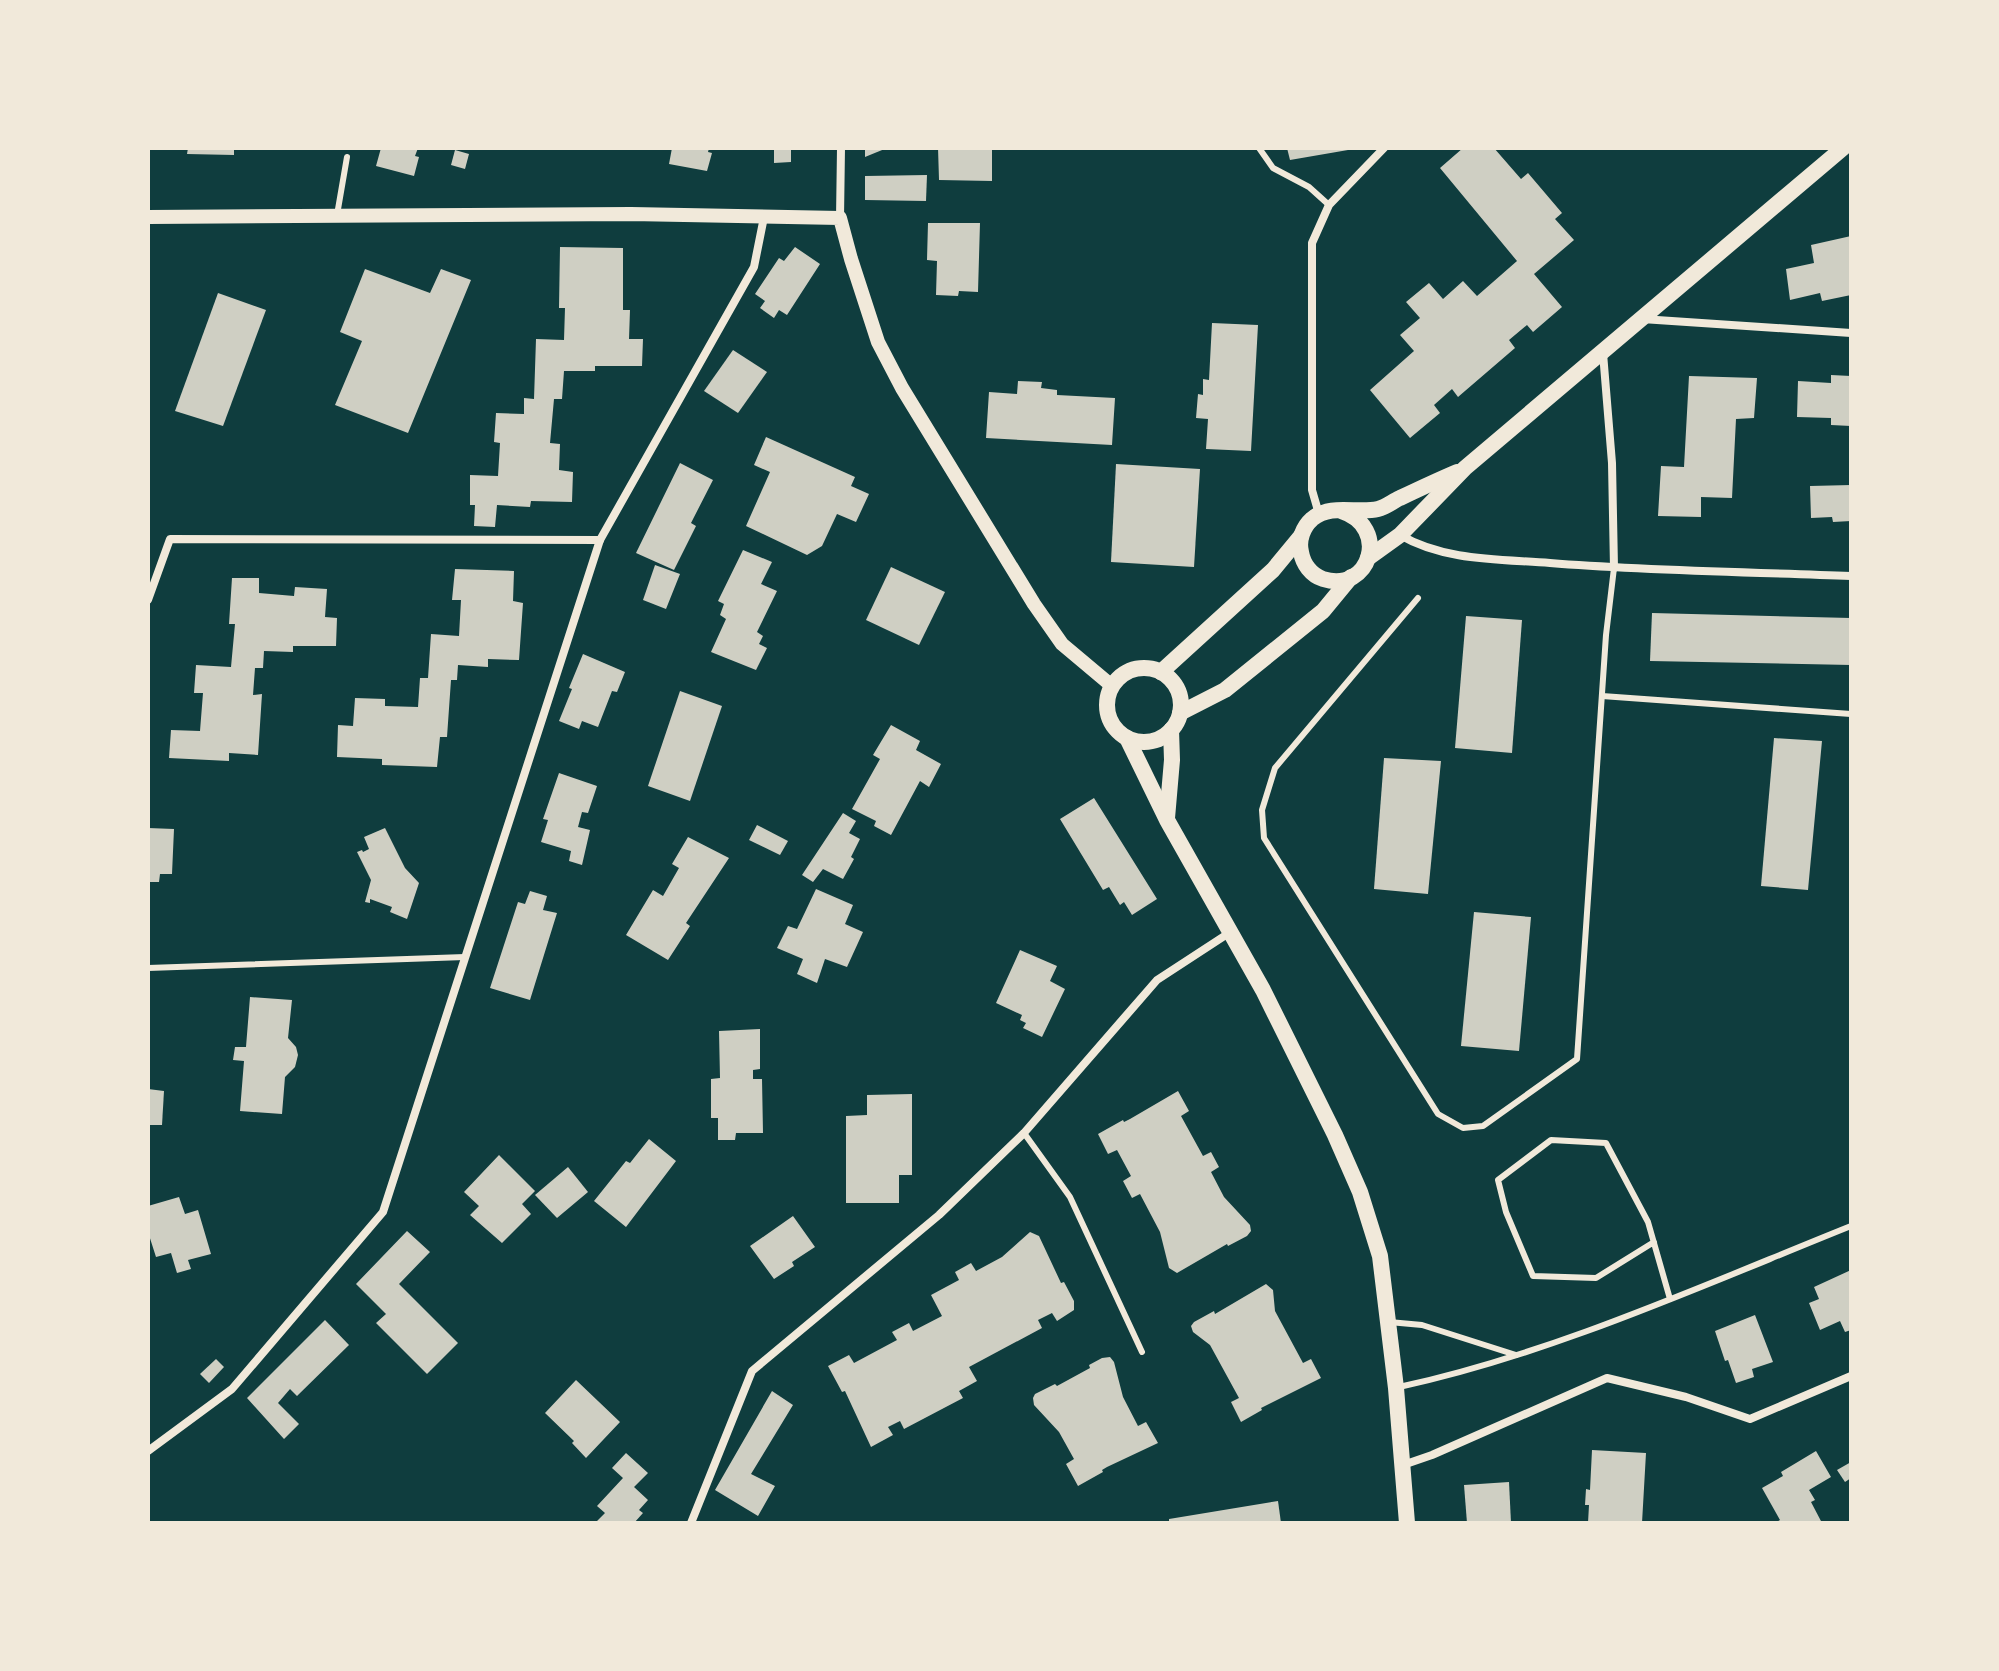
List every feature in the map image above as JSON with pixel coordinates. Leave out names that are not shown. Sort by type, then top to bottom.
[{"type":"main road","points":[[1368,558],[1400,535],[1465,468],[1843,148]]},
{"type":"main road","points":[[1351,577],[1340,581],[1317,576],[1308,568],[1300,546],[1305,526],[1319,514],[1378,509],[1465,468]]},
{"type":"main road","points":[[1180,713],[1225,690],[1323,611],[1364,566],[1371,548],[1366,528],[1351,514],[1341,511]]},
{"type":"main road","points":[[1161,672],[1273,570],[1302,535]]},
{"type":"main road","points":[[1167,820],[1171,730],[1180,713],[1178,689],[1161,672],[1139,668],[1119,677],[1107,697],[1107,709],[1117,731],[1127,738],[1150,741],[1171,730]]},
{"type":"main road","points":[[1127,738],[1167,820],[1263,990],[1360,1192],[1380,1256],[1396,1388],[1407,1523]]},
{"type":"street","points":[[841,148],[840,218],[878,342],[902,388],[1034,604],[1062,644],[1112,686]]},
{"type":"street","points":[[1319,514],[1312,490],[1312,243],[1329,205],[1384,148]]},
{"type":"street","points":[[148,217],[631,214],[840,218]]},
{"type":"street","points":[[148,1451],[232,1389],[383,1212],[600,540],[754,267],[764,217]]},
{"type":"street","points":[[1641,318],[1851,333]]},
{"type":"street","points":[[1603,352],[1612,463],[1614,568]]},
{"type":"street","points":[[1400,535],[1419,546],[1477,558],[1614,568],[1851,576]]},
{"type":"street","points":[[148,600],[170,539],[600,540]]},
{"type":"street","points":[[691,1523],[752,1371],[939,1215],[1024,1133],[1157,980],[1229,933]]},
{"type":"street","points":[[1402,1465],[1432,1455],[1607,1378],[1686,1397],[1750,1419],[1851,1376]]},
{"type":"lane","points":[[1259,148],[1273,168],[1309,187],[1329,205]]},
{"type":"lane","points":[[337,215],[347,157]]},
{"type":"lane","points":[[1418,598],[1275,768],[1262,810],[1264,838],[1438,1114],[1463,1128],[1483,1126],[1577,1059],[1606,635],[1614,568]]},
{"type":"lane","points":[[1602,696],[1851,714]]},
{"type":"lane","points":[[148,968],[465,957]]},
{"type":"lane","points":[[1024,1133],[1070,1197],[1142,1352]]},
{"type":"lane","points":[[1654,1242],[1596,1278],[1533,1276],[1506,1212],[1498,1180],[1551,1140],[1606,1143],[1648,1222],[1654,1242],[1670,1299]]},
{"type":"lane","points":[[1396,1388],[1516,1355],[1670,1299],[1851,1226]]},
{"type":"lane","points":[[1388,1322],[1422,1325],[1516,1355]]},
{"type":"building","points":[[188,148],[234,148],[234,155],[187,154]]},
{"type":"building","points":[[381,148],[418,148],[414,176],[376,166]]},
{"type":"building","points":[[672,148],[709,148],[708,152],[712,153],[707,171],[669,164]]},
{"type":"building","points":[[774,148],[791,148],[791,162],[774,163]]},
{"type":"building","points":[[865,148],[887,148],[865,157]]},
{"type":"building","points":[[938,148],[992,148],[992,181],[939,180]]},
{"type":"building","points":[[1287,148],[1347,148],[1348,150],[1290,160]]},
{"type":"building","points":[[1463,148],[1494,148],[1521,179],[1528,173],[1562,213],[1555,219],[1574,240],[1534,274],[1562,307],[1533,332],[1527,325],[1509,340],[1515,348],[1458,397],[1452,389],[1434,405],[1440,413],[1410,438],[1370,390],[1414,351],[1400,335],[1420,318],[1406,302],[1429,283],[1443,299],[1463,281],[1477,296],[1517,261],[1440,168]]},
{"type":"building","points":[[455,150],[469,154],[465,169],[451,165]]},
{"type":"building","points":[[927,175],[926,201],[865,200],[865,176]]},
{"type":"building","points":[[928,223],[980,223],[978,292],[959,291],[958,296],[936,295],[937,261],[927,260]]},
{"type":"building","points":[[1851,236],[1851,295],[1822,301],[1820,293],[1790,300],[1786,269],[1814,263],[1811,245]]},
{"type":"building","points":[[560,247],[623,248],[623,310],[630,310],[629,339],[643,339],[642,366],[595,366],[595,371],[564,371],[562,399],[554,399],[550,443],[560,444],[559,470],[573,472],[572,502],[531,501],[530,507],[497,505],[495,527],[474,526],[475,505],[470,505],[470,475],[498,476],[500,443],[494,442],[496,413],[524,414],[524,398],[534,399],[536,339],[564,340],[565,308],[559,308]]},
{"type":"building","points":[[795,247],[820,264],[787,315],[779,310],[774,318],[760,308],[765,301],[755,294],[779,258],[784,261]]},
{"type":"building","points":[[365,269],[430,293],[441,269],[471,280],[408,433],[335,405],[362,341],[340,332]]},
{"type":"building","points":[[218,293],[266,310],[223,426],[175,411]]},
{"type":"building","points":[[1212,323],[1258,325],[1251,451],[1206,449],[1208,419],[1196,418],[1198,394],[1203,395],[1203,379],[1209,380]]},
{"type":"building","points":[[733,350],[767,372],[738,413],[704,391]]},
{"type":"building","points":[[1831,375],[1851,376],[1851,426],[1831,425],[1831,418],[1797,417],[1798,381],[1831,383]]},
{"type":"building","points":[[1689,376],[1757,378],[1754,418],[1736,419],[1732,498],[1701,497],[1701,517],[1658,516],[1661,466],[1684,467]]},
{"type":"building","points":[[1018,381],[1042,382],[1041,388],[1057,390],[1057,395],[1115,398],[1112,445],[986,438],[989,392],[1017,394]]},
{"type":"building","points":[[766,437],[855,477],[851,486],[869,494],[856,522],[837,514],[822,546],[807,555],[746,526],[770,472],[754,465]]},
{"type":"building","points":[[680,463],[713,480],[691,523],[696,526],[674,570],[636,553]]},
{"type":"building","points":[[1116,464],[1200,469],[1194,567],[1111,562]]},
{"type":"building","points":[[1851,485],[1851,521],[1833,522],[1832,517],[1811,518],[1810,486]]},
{"type":"building","points":[[743,550],[772,562],[761,584],[777,591],[757,632],[763,636],[759,644],[767,648],[756,670],[711,652],[726,619],[720,615],[724,604],[718,601]]},
{"type":"building","points":[[655,565],[680,574],[666,609],[643,600]]},
{"type":"building","points":[[891,567],[945,592],[919,645],[866,620]]},
{"type":"building","points":[[455,569],[514,571],[513,601],[523,603],[519,660],[488,659],[488,667],[458,665],[457,680],[451,680],[447,737],[440,737],[437,767],[382,765],[382,759],[337,757],[338,725],[353,726],[355,698],[385,699],[385,706],[418,707],[420,678],[428,678],[431,634],[459,636],[461,600],[452,600]]},
{"type":"building","points":[[232,578],[259,578],[259,593],[294,596],[295,587],[327,589],[325,617],[337,618],[336,646],[293,646],[293,652],[264,651],[263,668],[255,668],[253,695],[262,694],[258,755],[229,753],[229,761],[169,758],[171,730],[200,731],[203,693],[194,693],[196,665],[231,667],[235,624],[229,624]]},
{"type":"building","points":[[1652,613],[1851,618],[1851,665],[1650,661]]},
{"type":"building","points":[[1466,616],[1522,620],[1512,753],[1455,748]]},
{"type":"building","points":[[583,654],[625,672],[617,692],[612,691],[598,727],[582,721],[579,729],[559,721]]},
{"type":"building","points":[[680,691],[722,706],[690,801],[648,786]]},
{"type":"building","points":[[891,725],[920,741],[916,750],[941,764],[929,787],[920,781],[891,835],[874,826],[876,821],[852,809],[880,759],[873,755]]},
{"type":"building","points":[[1774,738],[1822,741],[1808,890],[1761,886]]},
{"type":"building","points":[[1384,758],[1441,761],[1428,894],[1374,889]]},
{"type":"building","points":[[559,773],[597,786],[588,813],[582,812],[578,827],[590,830],[582,865],[569,861],[571,851],[541,842],[548,820],[543,819]]},
{"type":"building","points":[[1094,798],[1157,899],[1132,915],[1124,902],[1120,905],[1109,887],[1103,890],[1060,819]]},
{"type":"building","points":[[843,813],[856,821],[849,833],[860,839],[851,857],[854,859],[843,879],[823,869],[813,882],[802,875]]},
{"type":"building","points":[[757,825],[788,841],[780,855],[749,840]]},
{"type":"building","points":[[148,828],[174,829],[172,874],[160,874],[159,882],[148,882]]},
{"type":"building","points":[[385,828],[405,868],[419,883],[407,919],[390,912],[392,907],[370,899],[370,903],[365,902],[371,880],[357,852],[369,849],[364,837]]},
{"type":"building","points":[[688,837],[729,858],[686,923],[690,926],[668,960],[626,935],[653,890],[663,896],[679,868],[672,864]]},
{"type":"building","points":[[816,889],[853,905],[845,924],[863,932],[847,967],[825,959],[817,983],[797,974],[803,959],[777,948],[788,926],[797,929]]},
{"type":"building","points":[[530,891],[547,896],[543,910],[557,913],[530,1000],[490,988],[518,902],[525,904]]},
{"type":"building","points":[[1474,912],[1531,917],[1519,1051],[1461,1046]]},
{"type":"building","points":[[1020,950],[1057,966],[1050,981],[1065,989],[1042,1037],[1023,1028],[1026,1023],[1020,1020],[1022,1015],[996,1003]]},
{"type":"building","points":[[250,997],[292,1000],[288,1038],[298,1055],[295,1067],[285,1077],[282,1114],[240,1111],[244,1061],[233,1060],[235,1047],[246,1047]]},
{"type":"building","points":[[760,1029],[760,1069],[753,1070],[753,1079],[762,1079],[763,1133],[736,1133],[735,1140],[718,1140],[718,1118],[711,1118],[711,1079],[720,1078],[719,1031]]},
{"type":"building","points":[[148,1089],[164,1091],[162,1125],[148,1125]]},
{"type":"building","points":[[1178,1091],[1189,1111],[1181,1116],[1203,1156],[1211,1152],[1219,1167],[1211,1172],[1224,1197],[1250,1225],[1251,1231],[1177,1273],[1169,1268],[1160,1232],[1140,1194],[1132,1198],[1123,1181],[1131,1176],[1117,1150],[1108,1154],[1098,1134]]},
{"type":"building","points":[[912,1094],[912,1175],[899,1175],[899,1203],[846,1203],[846,1116],[867,1115],[867,1095]]},
{"type":"building","points":[[649,1139],[676,1161],[626,1227],[594,1201],[626,1161],[630,1163]]},
{"type":"building","points":[[499,1155],[535,1191],[522,1204],[531,1214],[502,1243],[470,1215],[479,1206],[464,1192]]},
{"type":"building","points":[[568,1167],[588,1192],[557,1218],[535,1195]]},
{"type":"building","points":[[179,1197],[185,1214],[198,1210],[211,1254],[188,1260],[191,1269],[177,1273],[171,1253],[156,1257],[148,1232],[148,1206]]},
{"type":"building","points":[[793,1216],[815,1247],[774,1279],[750,1246]]},
{"type":"building","points":[[407,1231],[430,1252],[399,1284],[458,1343],[427,1374],[376,1323],[386,1314],[356,1284]]},
{"type":"building","points":[[1030,1232],[1039,1236],[1061,1283],[1064,1282],[1074,1301],[1074,1310],[1057,1321],[1052,1313],[1038,1320],[1042,1328],[969,1367],[977,1381],[959,1391],[963,1398],[904,1429],[900,1421],[888,1427],[893,1435],[871,1447],[845,1391],[842,1392],[828,1366],[849,1355],[854,1363],[897,1340],[892,1332],[909,1323],[913,1331],[942,1316],[931,1295],[959,1280],[955,1272],[971,1263],[976,1271],[1002,1257]]},
{"type":"building","points":[[1851,1270],[1851,1330],[1845,1332],[1840,1321],[1820,1330],[1809,1303],[1819,1299],[1814,1287]]},
{"type":"building","points":[[1266,1284],[1273,1290],[1275,1311],[1303,1363],[1311,1359],[1321,1378],[1261,1408],[1241,1422],[1231,1402],[1239,1398],[1210,1345],[1193,1332],[1191,1326]]},
{"type":"building","points":[[1755,1315],[1773,1362],[1752,1369],[1754,1377],[1736,1383],[1715,1331]]},
{"type":"building","points":[[325,1320],[349,1345],[297,1396],[290,1389],[278,1403],[299,1424],[284,1439],[247,1398]]},
{"type":"building","points":[[1110,1357],[1123,1397],[1138,1426],[1146,1422],[1158,1443],[1107,1467],[1078,1486],[1066,1464],[1074,1459],[1059,1432],[1034,1405],[1033,1398],[1035,1394],[1090,1368],[1089,1365],[1102,1358]]},
{"type":"building","points":[[216,1359],[224,1367],[209,1383],[200,1374]]},
{"type":"building","points":[[576,1380],[620,1422],[586,1458],[572,1443],[574,1441],[545,1413]]},
{"type":"building","points":[[772,1391],[793,1405],[751,1474],[775,1486],[758,1516],[715,1490]]},
{"type":"building","points":[[1592,1450],[1646,1453],[1642,1523],[1588,1523],[1589,1505],[1585,1505],[1586,1489],[1590,1490]]},
{"type":"building","points":[[1816,1451],[1831,1477],[1809,1490],[1815,1500],[1811,1502],[1822,1523],[1775,1523],[1780,1520],[1762,1488],[1783,1476],[1781,1472]]},
{"type":"building","points":[[626,1453],[648,1473],[634,1487],[648,1500],[639,1510],[643,1513],[634,1523],[595,1523],[605,1513],[597,1506],[623,1478],[612,1468]]},
{"type":"building","points":[[1851,1462],[1851,1478],[1845,1482],[1837,1470]]},
{"type":"building","points":[[1509,1482],[1511,1523],[1467,1523],[1464,1485]]},
{"type":"building","points":[[1278,1501],[1281,1523],[1169,1523],[1169,1519]]}]
